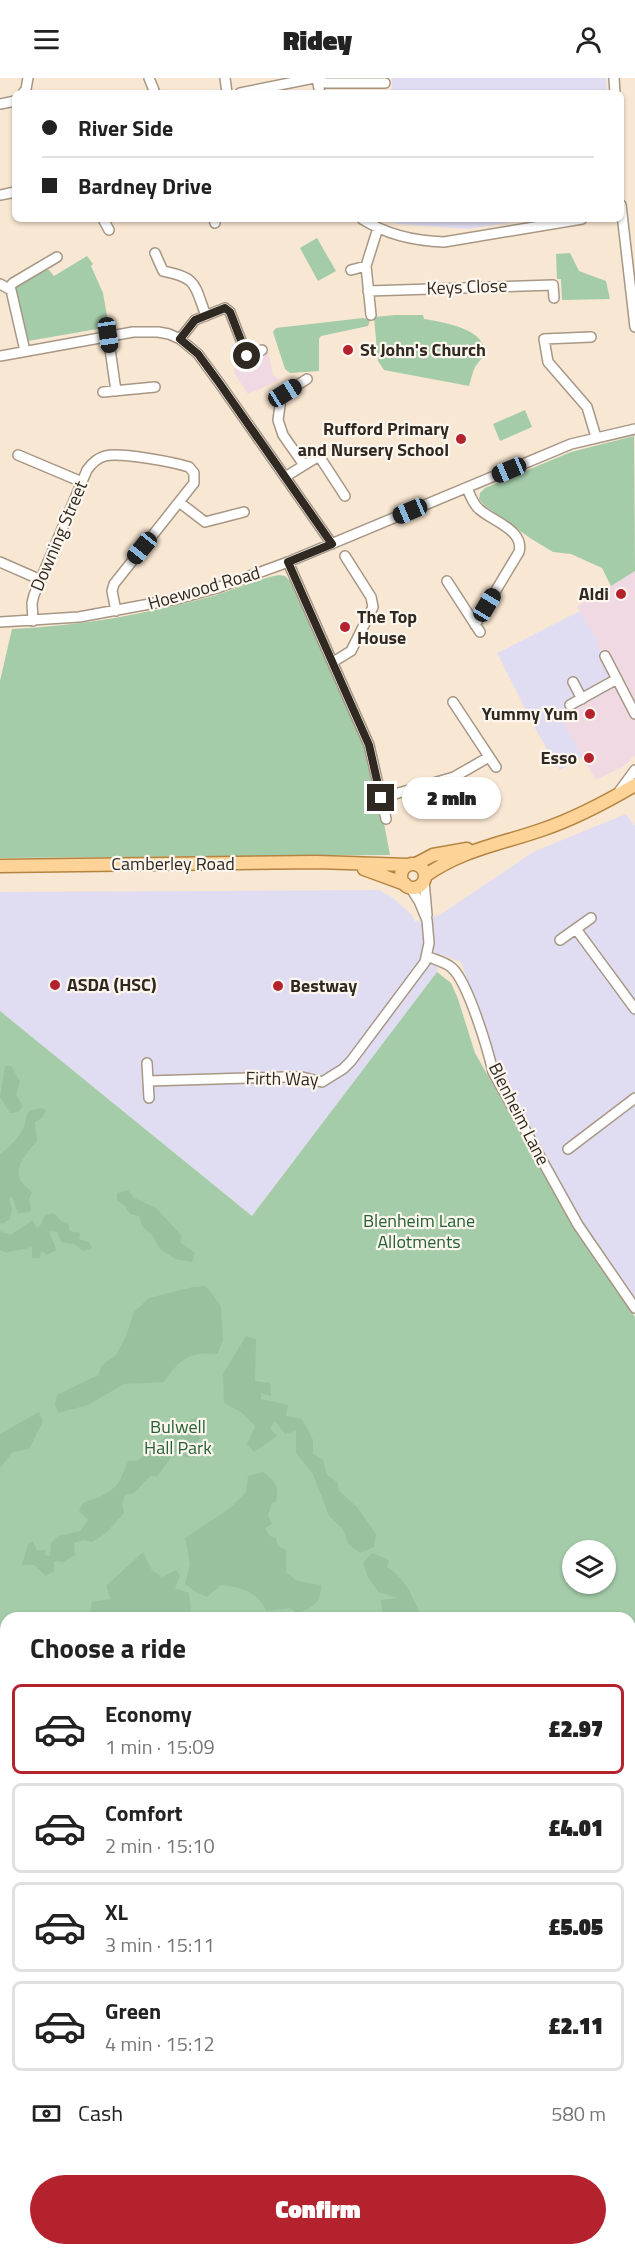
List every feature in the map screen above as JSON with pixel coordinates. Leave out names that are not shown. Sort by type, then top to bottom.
[{"type":"main road","name":"Camberley Road","points":[[425,879],[444,864],[474,849],[548,828],[635,785]]},
{"type":"main road","name":"Camberley Road","points":[[0,866],[317,862],[412,864],[433,855],[474,849]]},
{"type":"main road","name":"Camberley Road","points":[[346,864],[380,874],[408,886]]},
{"type":"main road","points":[[412,864],[423,868],[425,879],[420,886],[408,886],[401,875],[403,869],[412,864]]},
{"type":"street","points":[[255,90],[315,78],[326,83],[385,83]]},
{"type":"street","points":[[105,222],[109,230]]},
{"type":"street","points":[[367,222],[378,228],[410,238],[444,242],[564,222]]},
{"type":"street","points":[[622,222],[634,321]]},
{"type":"street","points":[[371,315],[366,266],[378,228]]},
{"type":"street","points":[[156,254],[163,271],[191,279],[206,316]]},
{"type":"street","points":[[4,286],[57,257]]},
{"type":"street","points":[[351,270],[366,266]]},
{"type":"street","name":"Keys Close","points":[[368,291],[553,285],[554,298]]},
{"type":"street","points":[[4,286],[12,293],[25,351]]},
{"type":"street","points":[[180,339],[195,320],[225,308],[230,312],[243,357],[262,350]]},
{"type":"street","points":[[0,356],[108,335],[158,332],[169,333],[180,339],[198,354],[332,544]]},
{"type":"street","points":[[108,335],[116,391]]},
{"type":"street","points":[[591,337],[544,339],[550,367],[587,407],[596,437]]},
{"type":"street","points":[[304,465],[283,435],[278,420],[281,398],[307,379]]},
{"type":"street","points":[[103,392],[155,387]]},
{"type":"street","name":"Hoewood Road","points":[[0,622],[79,617],[177,599],[217,588],[288,562],[571,444],[634,429]]},
{"type":"street","points":[[285,477],[329,449]]},
{"type":"street","name":"Downing Street","points":[[33,621],[32,603],[87,470],[94,461],[102,456],[117,455],[189,466],[195,476],[194,483],[179,502]]},
{"type":"street","points":[[319,456],[339,492]]},
{"type":"street","points":[[21,460],[82,482]]},
{"type":"street","points":[[447,581],[478,628],[519,552],[520,542],[516,535],[477,508],[467,488]]},
{"type":"street","points":[[116,611],[112,591],[114,584],[179,502],[205,522],[244,512]]},
{"type":"street","points":[[333,662],[351,651],[373,607],[371,597],[345,556]]},
{"type":"street","points":[[0,562],[41,580]]},
{"type":"street","points":[[288,562],[369,745],[386,819]]},
{"type":"street","points":[[342,573],[352,567]]},
{"type":"street","points":[[605,656],[635,714]]},
{"type":"street","points":[[570,705],[617,679]]},
{"type":"street","points":[[573,682],[582,699]]},
{"type":"street","points":[[453,702],[496,767]]},
{"type":"street","points":[[381,798],[454,777],[489,757]]},
{"type":"street","points":[[614,797],[635,770]]},
{"type":"street","points":[[425,879],[429,943],[427,956]]},
{"type":"street","points":[[408,886],[419,901],[427,920]]},
{"type":"street","points":[[560,940],[591,918]]},
{"type":"street","points":[[576,929],[635,1009]]},
{"type":"street","name":"Firth Way","points":[[148,1081],[302,1077],[322,1082],[351,1061],[423,966],[427,956]]},
{"type":"street","name":"Blenheim Lane","points":[[427,956],[450,966],[457,974],[467,994],[494,1072],[579,1225],[635,1308]]},
{"type":"street","points":[[147,1063],[149,1098]]},
{"type":"street","points":[[568,1149],[635,1098]]},
{"type":"shaded area","points":[[392,78],[606,78],[607,90],[392,90]]},
{"type":"shaded area","points":[[393,222],[511,222],[468,229]]},
{"type":"shaded area","points":[[268,352],[273,375],[280,380],[248,394],[234,373],[235,365]]},
{"type":"shaded area","points":[[635,571],[635,755],[624,766],[596,780],[560,717],[615,687],[596,639],[577,606]]},
{"type":"shaded area","points":[[580,611],[596,639],[615,688],[560,717],[583,757],[560,770],[536,730],[497,653]]},
{"type":"shaded area","points":[[626,814],[635,826],[635,1299],[586,1230],[498,1068],[461,962],[440,954],[437,972],[252,1216],[0,1011],[0,892],[379,890],[393,898],[412,915],[415,922],[440,915],[533,852]]},
{"type":"green space","points":[[317,238],[336,271],[318,281],[300,248]]},
{"type":"green space","points":[[570,253],[579,271],[606,281],[610,299],[562,300],[561,279],[557,279],[556,254]]},
{"type":"green space","points":[[87,256],[93,264],[91,266],[103,293],[109,327],[28,341],[15,292],[16,287],[44,269],[49,270],[54,276]]},
{"type":"green space","points":[[423,315],[424,319],[460,327],[477,337],[482,343],[484,353],[475,367],[469,386],[384,370],[378,361],[374,317]]},
{"type":"green space","points":[[363,318],[370,320],[368,326],[321,336],[319,339],[319,371],[290,373],[285,369],[273,332],[276,328]]},
{"type":"green space","points":[[525,410],[532,427],[500,441],[493,424]]},
{"type":"green space","points":[[634,436],[635,571],[611,586],[602,568],[571,554],[553,552],[530,538],[479,499],[480,493],[485,488],[571,452]]},
{"type":"green space","points":[[279,575],[285,576],[293,584],[365,744],[379,797],[390,855],[0,858],[0,681],[12,629],[63,625],[138,614],[213,596]]},
{"type":"green space","points":[[437,972],[451,983],[475,1053],[579,1235],[635,1317],[635,1612],[0,1612],[0,1011],[252,1216]]},
{"type":"green space","points":[[5,1066],[11,1066],[20,1081],[16,1095],[23,1106],[18,1112],[10,1113],[0,1097]]},
{"type":"green space","points":[[43,1108],[46,1111],[42,1118],[35,1122],[37,1141],[20,1165],[19,1171],[21,1181],[32,1193],[29,1199],[31,1211],[18,1214],[12,1196],[9,1200],[12,1209],[10,1219],[2,1224],[0,1223],[0,1154],[21,1132],[28,1112]]},
{"type":"green space","points":[[128,1190],[134,1198],[156,1208],[182,1236],[180,1242],[195,1253],[192,1262],[175,1259],[160,1249],[153,1236],[142,1226],[139,1216],[130,1214],[117,1200],[117,1193]]},
{"type":"green space","points":[[54,1213],[61,1221],[68,1223],[70,1231],[80,1233],[79,1239],[89,1242],[92,1248],[83,1251],[74,1244],[61,1242],[57,1232],[49,1231],[56,1250],[47,1255],[41,1251],[40,1258],[32,1258],[32,1247],[7,1253],[0,1250],[0,1231],[10,1235],[33,1220],[36,1228],[40,1226],[45,1215]]},
{"type":"green space","points":[[206,1286],[221,1306],[223,1341],[217,1354],[199,1354],[186,1359],[164,1382],[124,1384],[88,1405],[58,1413],[55,1404],[57,1395],[98,1375],[102,1365],[116,1355],[126,1336],[134,1312],[149,1298]]},
{"type":"green space","points":[[246,1336],[256,1339],[255,1381],[270,1383],[271,1396],[261,1393],[261,1399],[288,1405],[286,1416],[302,1419],[313,1440],[313,1454],[323,1460],[327,1475],[337,1482],[339,1491],[357,1507],[376,1534],[374,1547],[360,1553],[348,1544],[343,1529],[329,1516],[313,1474],[296,1453],[296,1431],[285,1434],[275,1421],[270,1428],[277,1436],[254,1452],[247,1444],[255,1426],[241,1412],[224,1403],[223,1374]]},
{"type":"green space","points":[[39,1412],[43,1421],[29,1449],[13,1452],[0,1468],[0,1434]]},
{"type":"green space","name":"Bulwell Hall Park","points":[[197,1417],[201,1422],[194,1432],[200,1436],[199,1441],[191,1445],[193,1450],[189,1458],[174,1453],[157,1477],[151,1475],[134,1493],[125,1495],[122,1503],[124,1513],[105,1534],[92,1542],[83,1540],[74,1543],[75,1555],[63,1562],[54,1561],[54,1571],[46,1576],[34,1565],[22,1565],[28,1544],[33,1541],[37,1550],[45,1550],[45,1555],[50,1556],[51,1543],[58,1536],[80,1531],[88,1520],[79,1511],[83,1503],[102,1496],[115,1487],[129,1460],[137,1461],[174,1428]]},
{"type":"green space","points":[[263,1472],[277,1488],[276,1501],[272,1503],[268,1515],[272,1524],[265,1528],[270,1536],[276,1538],[278,1546],[286,1550],[286,1572],[297,1581],[321,1585],[318,1600],[308,1609],[300,1612],[290,1608],[266,1611],[254,1595],[235,1587],[221,1585],[207,1597],[185,1584],[190,1564],[185,1538],[229,1509],[246,1492],[248,1476]]},
{"type":"green space","points":[[143,1552],[152,1570],[162,1577],[176,1570],[180,1576],[175,1588],[189,1593],[191,1612],[90,1612],[92,1602],[111,1599],[106,1586]]},
{"type":"green space","points":[[372,1553],[389,1560],[387,1567],[404,1583],[419,1612],[382,1612],[381,1600],[398,1598],[378,1592],[368,1577],[363,1563]]},
{"type":"place","name":"St John's Church","points":[[348,350]]},
{"type":"place","name":"Rufford Primary and Nursery School","points":[[461,439]]},
{"type":"place","name":"Aldi","points":[[621,594]]},
{"type":"place","name":"The Top House","points":[[345,627]]},
{"type":"place","name":"Yummy Yum","points":[[590,714]]},
{"type":"place","name":"Esso","points":[[589,758]]},
{"type":"place","name":"ASDA (HSC)","points":[[55,985]]},
{"type":"place","name":"Bestway","points":[[278,986]]},
{"type":"route","points":[[247,356],[230,312],[225,308],[195,320],[180,339],[198,354],[332,544],[288,562],[369,745],[381,798]]},
{"type":"park label","name":"Blenheim Lane Allotments","points":[[419,1231]]}]
